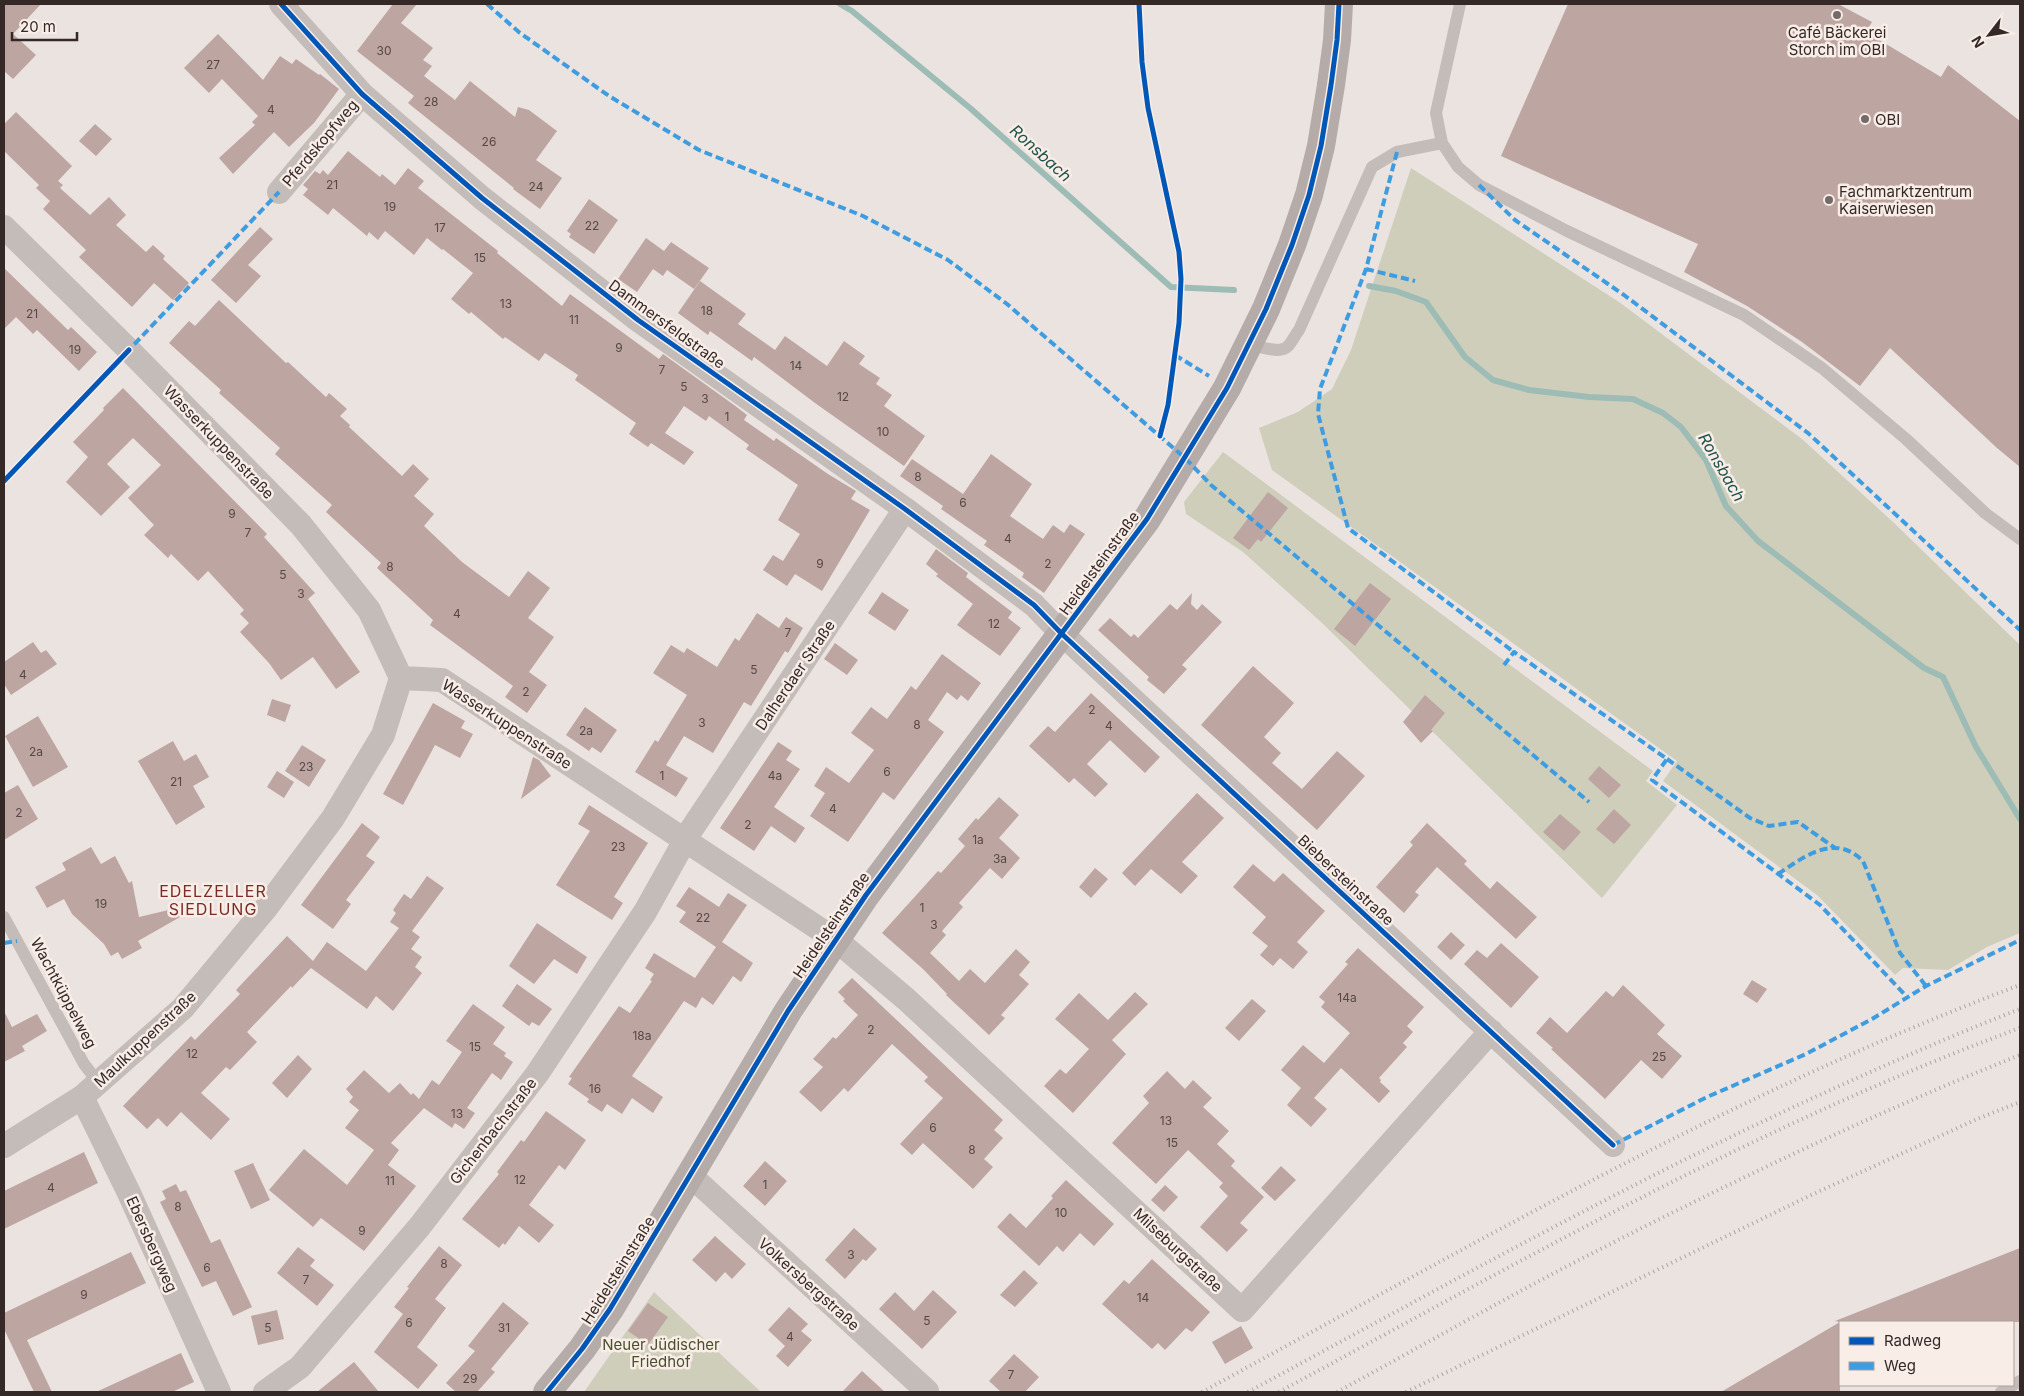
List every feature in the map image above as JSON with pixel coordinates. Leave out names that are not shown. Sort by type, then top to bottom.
[{"type":"main road","name":"Heidelsteinstraße","points":[[547,1392],[582,1350],[610,1309],[788,1012],[866,895],[1147,519],[1219,403],[1266,309],[1292,245],[1309,195],[1321,146],[1331,85],[1340,4]]},
{"type":"street","name":"Dammersfeldstraße","points":[[281,4],[362,94],[482,198],[638,320],[905,509],[1034,605],[1062,634]]},
{"type":"street","name":"Pferdskopfweg","points":[[279,192],[362,94]]},
{"type":"street","name":"Wasserkuppenstraße","points":[[4,227],[129,350],[300,525],[369,610],[401,678],[442,680],[836,940]]},
{"type":"street","name":"Dalherdaer Straße","points":[[685,840],[905,509]]},
{"type":"street","name":"Biebersteinstraße","points":[[1062,634],[1612,1145]]},
{"type":"street","name":"Maulkuppenstraße","points":[[4,1146],[90,1090],[183,1008],[266,908],[333,818],[383,735],[401,678]]},
{"type":"street","name":"Gichenbachstraße","points":[[265,1392],[300,1367],[420,1226],[537,1074],[646,912],[685,840]]},
{"type":"street","name":"Milseburgstraße","points":[[836,940],[906,999],[1242,1310],[1491,1031]]},
{"type":"street","name":"Ebersbergweg","points":[[90,1090],[129,1193],[219,1392]]},
{"type":"street","name":"Volkersbergstraße","points":[[691,1176],[927,1391]]},
{"type":"lane","points":[[1460,4],[1436,113],[1442,143],[1458,167],[1479,185],[1567,231],[1744,315],[1822,368],[1906,439],[1985,513],[2020,539]]},
{"type":"lane","points":[[1250,344],[1274,350],[1285,349],[1288,346],[1299,330],[1372,167],[1397,152],[1442,143]]},
{"type":"lane","name":"Wachtküppelweg","points":[[4,916],[84,1064],[90,1090]]},
{"type":"lane","points":[[2001,1392],[2012,1386]]},
{"type":"green space","points":[[1411,168],[1619,302],[1802,439],[1893,522],[2020,645],[2020,933],[1987,947],[1948,970],[1903,968],[1895,975],[1817,895],[1663,781],[1677,761],[1272,470],[1259,428],[1298,412],[1332,389],[1351,350]]},
{"type":"green space","points":[[1223,452],[1653,771],[1646,781],[1677,805],[1602,898],[1321,622],[1243,552],[1186,514],[1184,502]]},
{"type":"green space","name":"Neuer Jüdischer Friedhof","points":[[654,1292],[761,1392],[584,1392]]},
{"type":"building","points":[[4,4],[41,4],[13,34],[36,55],[13,79],[4,71]]},
{"type":"building","points":[[393,4],[417,4],[401,23],[433,48],[423,60],[432,66],[424,76],[455,100],[470,81],[515,117],[518,107],[529,110],[557,131],[536,160],[562,178],[540,209],[408,103],[414,96],[357,51]]},
{"type":"building","name":"Fachmarktzentrum Kaiserwiesen","points":[[1568,4],[1838,4],[1872,22],[1866,32],[1941,77],[1948,65],[2020,121],[2020,467],[1997,448],[1890,348],[1860,386],[1802,342],[1747,306],[1684,272],[1698,244],[1501,156]]},
{"type":"building","points":[[218,34],[263,80],[280,56],[292,64],[296,59],[339,89],[314,123],[289,147],[274,132],[233,174],[219,158],[255,125],[252,122],[258,116],[222,79],[209,93],[184,68]]},
{"type":"building","points":[[16,112],[72,166],[58,181],[63,185],[60,188],[90,215],[109,197],[126,215],[116,225],[146,252],[153,245],[165,256],[163,259],[189,283],[173,300],[154,283],[132,307],[79,257],[86,250],[43,209],[50,201],[36,188],[39,185],[4,151],[4,124]]},
{"type":"building","points":[[95,124],[112,139],[96,156],[79,141]]},
{"type":"building","points":[[348,151],[380,177],[382,174],[395,185],[408,168],[424,181],[418,188],[498,251],[497,253],[562,306],[570,294],[659,359],[663,354],[734,405],[747,415],[744,420],[774,441],[776,438],[856,491],[851,499],[870,510],[822,591],[795,574],[787,586],[763,570],[773,555],[783,561],[800,534],[778,520],[798,485],[746,449],[749,445],[709,416],[706,421],[684,406],[665,433],[694,452],[684,465],[651,443],[648,447],[629,434],[636,423],[575,380],[578,375],[545,353],[539,361],[505,337],[503,339],[471,312],[469,314],[451,299],[473,273],[443,249],[427,238],[414,255],[385,231],[378,240],[369,232],[367,236],[333,208],[328,215],[303,195],[308,189],[303,185],[315,171],[320,174],[323,170],[328,175]]},
{"type":"building","points":[[589,199],[618,220],[594,254],[569,237],[571,234],[567,231]]},
{"type":"building","points":[[260,227],[273,239],[248,265],[261,276],[236,303],[211,280]]},
{"type":"building","points":[[646,238],[664,251],[671,242],[709,268],[694,289],[667,270],[663,276],[653,269],[637,292],[618,279]]},
{"type":"building","points":[[4,268],[68,330],[71,327],[97,352],[79,371],[37,330],[33,334],[16,317],[4,329]]},
{"type":"building","points":[[700,281],[746,314],[738,324],[775,350],[785,336],[827,366],[844,341],[865,356],[859,364],[880,378],[876,384],[892,395],[884,406],[925,436],[904,466],[754,357],[752,361],[710,331],[708,335],[678,313]]},
{"type":"building","points":[[219,300],[286,363],[288,362],[326,397],[329,393],[347,409],[340,416],[350,425],[349,427],[402,476],[413,464],[429,479],[414,496],[434,514],[424,526],[462,562],[509,597],[528,571],[550,588],[528,618],[554,637],[529,672],[547,685],[527,713],[505,697],[513,686],[430,625],[433,620],[377,568],[381,563],[326,512],[332,505],[275,454],[280,448],[219,393],[221,390],[169,343],[189,321],[195,326]]},
{"type":"building","points":[[123,388],[267,534],[264,537],[315,593],[308,599],[360,672],[336,689],[313,657],[281,680],[269,663],[240,632],[249,623],[240,614],[244,610],[208,571],[198,581],[171,554],[168,558],[144,535],[154,525],[128,498],[161,465],[133,438],[107,464],[130,487],[101,516],[66,482],[88,457],[73,442]]},
{"type":"building","points":[[991,454],[1032,484],[1010,516],[1043,539],[1053,525],[1064,533],[1070,524],[1085,534],[1044,593],[1022,577],[1024,573],[984,545],[987,541],[941,509],[943,506],[900,476],[912,459],[963,494]]},
{"type":"building","points":[[1268,492],[1288,508],[1261,542],[1258,539],[1249,550],[1233,538]]},
{"type":"building","points":[[936,549],[968,573],[966,577],[1012,612],[1008,618],[1021,628],[1000,656],[957,625],[973,604],[936,576],[938,574],[926,564]]},
{"type":"building","points":[[1370,583],[1391,599],[1355,646],[1334,629]]},
{"type":"building","points":[[882,592],[909,610],[895,631],[868,613]]},
{"type":"building","points":[[1192,593],[1191,604],[1197,610],[1202,604],[1222,622],[1182,665],[1187,669],[1164,694],[1147,680],[1149,677],[1098,630],[1110,618],[1131,637],[1134,634],[1138,638],[1170,604],[1177,610]]},
{"type":"building","points":[[757,613],[779,628],[786,617],[803,628],[788,653],[785,651],[751,706],[744,702],[713,753],[684,736],[666,765],[688,778],[676,797],[635,772],[655,740],[658,742],[687,695],[653,673],[671,645],[684,653],[687,648],[717,667],[735,638],[739,641]]},
{"type":"building","points":[[33,642],[41,653],[46,650],[57,664],[11,695],[4,684],[4,662]]},
{"type":"building","points":[[835,643],[858,660],[847,675],[824,659]]},
{"type":"building","points":[[942,654],[981,683],[968,701],[961,695],[957,700],[947,692],[928,720],[944,732],[894,800],[883,792],[848,842],[810,816],[825,793],[814,786],[826,767],[849,783],[874,750],[851,733],[871,707],[887,719],[911,686],[916,690]]},
{"type":"building","points":[[1253,666],[1294,703],[1264,737],[1281,753],[1272,763],[1302,789],[1337,751],[1365,776],[1317,830],[1201,725]]},
{"type":"building","points":[[1091,693],[1160,757],[1145,773],[1110,740],[1087,764],[1108,784],[1095,797],[1074,778],[1069,783],[1029,746],[1048,726],[1055,732]]},
{"type":"building","points":[[1425,695],[1445,713],[1431,730],[1433,731],[1421,743],[1403,722]]},
{"type":"building","points":[[272,699],[291,705],[285,722],[267,715]]},
{"type":"building","points":[[433,703],[465,721],[461,728],[473,734],[460,758],[435,745],[403,805],[383,794]]},
{"type":"building","points":[[585,707],[617,730],[601,753],[592,747],[589,751],[566,735]]},
{"type":"building","points":[[38,716],[68,767],[33,787],[5,736]]},
{"type":"building","points":[[173,741],[184,761],[196,754],[209,777],[193,786],[205,807],[176,825],[138,761]]},
{"type":"building","points":[[778,742],[792,751],[786,760],[800,769],[774,807],[805,828],[795,843],[771,826],[754,851],[720,828]]},
{"type":"building","points":[[302,745],[326,760],[309,787],[285,771]]},
{"type":"building","points":[[533,757],[539,760],[551,776],[521,799]]},
{"type":"building","points":[[1599,766],[1621,785],[1609,798],[1588,779]]},
{"type":"building","points":[[277,771],[294,782],[284,798],[267,787]]},
{"type":"building","points":[[18,785],[38,819],[4,840],[4,793]]},
{"type":"building","points":[[1197,793],[1224,818],[1182,862],[1198,876],[1181,894],[1151,869],[1135,886],[1122,873]]},
{"type":"building","points":[[999,797],[1019,815],[999,838],[1020,858],[1002,879],[990,868],[959,903],[963,907],[942,931],[946,935],[930,953],[959,981],[970,969],[985,983],[1016,949],[1030,962],[1019,975],[1029,984],[1001,1015],[1005,1018],[989,1035],[946,995],[923,969],[882,933],[938,871],[941,873],[965,846],[958,839],[976,818],[978,820]]},
{"type":"building","points":[[589,805],[648,843],[614,897],[623,903],[612,920],[556,885],[590,831],[578,824]]},
{"type":"building","points":[[1614,809],[1631,825],[1614,844],[1596,829]]},
{"type":"building","points":[[1560,814],[1581,832],[1564,851],[1543,832]]},
{"type":"building","points":[[362,823],[380,837],[366,856],[375,862],[346,900],[351,904],[333,929],[301,905]]},
{"type":"building","points":[[1427,823],[1467,861],[1464,864],[1490,889],[1497,881],[1537,917],[1516,939],[1437,867],[1415,892],[1419,895],[1404,913],[1376,887],[1413,845],[1410,842]]},
{"type":"building","points":[[91,847],[101,864],[115,856],[129,883],[132,881],[139,917],[194,904],[196,908],[138,941],[142,948],[122,959],[118,952],[111,956],[104,944],[72,914],[64,899],[47,908],[35,887],[66,870],[62,863]]},
{"type":"building","points":[[1253,864],[1274,882],[1283,873],[1325,911],[1297,942],[1308,952],[1293,969],[1280,958],[1273,966],[1260,955],[1268,946],[1252,933],[1266,917],[1233,887]]},
{"type":"building","points":[[1095,868],[1108,879],[1091,898],[1079,887]]},
{"type":"building","points":[[427,876],[444,888],[412,931],[420,937],[411,949],[422,957],[415,967],[422,973],[393,1011],[376,996],[367,1009],[311,968],[247,1032],[257,1042],[230,1070],[226,1067],[201,1093],[230,1119],[211,1140],[181,1112],[167,1127],[158,1118],[147,1129],[123,1106],[191,1036],[195,1040],[240,994],[236,990],[287,936],[313,961],[327,942],[366,971],[399,928],[390,922],[396,913],[393,910],[404,894],[411,899]]},
{"type":"building","points":[[689,887],[719,907],[728,893],[747,905],[722,942],[753,963],[741,982],[733,976],[713,1005],[702,997],[696,1008],[684,1001],[632,1076],[663,1097],[653,1113],[632,1098],[622,1114],[607,1104],[602,1112],[587,1102],[589,1099],[568,1084],[572,1078],[569,1077],[619,1006],[630,1013],[652,981],[650,980],[654,974],[645,968],[654,953],[695,978],[716,947],[679,922],[686,912],[676,906]]},
{"type":"building","points":[[537,923],[587,957],[577,974],[554,959],[534,984],[509,966]]},
{"type":"building","points":[[1451,932],[1465,945],[1451,960],[1437,947]]},
{"type":"building","points":[[1501,943],[1539,977],[1511,1008],[1464,964],[1477,950],[1487,958]]},
{"type":"building","points":[[1358,948],[1424,1007],[1407,1026],[1413,1032],[1403,1043],[1407,1047],[1379,1078],[1380,1082],[1390,1091],[1379,1103],[1341,1068],[1314,1098],[1327,1109],[1311,1127],[1287,1105],[1301,1088],[1281,1070],[1303,1045],[1324,1063],[1350,1033],[1321,1007],[1325,1002],[1319,997],[1348,964],[1345,962]]},
{"type":"building","points":[[852,978],[1003,1120],[994,1130],[1003,1138],[984,1159],[993,1167],[973,1189],[923,1143],[912,1155],[900,1144],[943,1098],[924,1081],[928,1077],[892,1044],[848,1092],[844,1088],[821,1112],[799,1092],[823,1067],[813,1059],[833,1037],[836,1039],[858,1015],[843,1001],[845,999],[838,992]]},
{"type":"building","points":[[1752,980],[1767,989],[1757,1003],[1743,994]]},
{"type":"building","points":[[517,984],[552,1009],[539,1026],[532,1022],[529,1026],[502,1006]]},
{"type":"building","points":[[1623,985],[1665,1025],[1657,1034],[1682,1056],[1662,1079],[1641,1060],[1605,1099],[1536,1033],[1550,1017],[1567,1033],[1606,991],[1613,997]]},
{"type":"building","points":[[1135,992],[1148,1004],[1112,1040],[1126,1054],[1073,1113],[1044,1086],[1060,1069],[1066,1074],[1089,1049],[1055,1019],[1079,993],[1108,1020]]},
{"type":"building","points":[[1252,999],[1266,1011],[1239,1041],[1225,1028]]},
{"type":"building","points":[[473,1004],[505,1027],[493,1044],[506,1053],[504,1056],[513,1062],[501,1080],[492,1073],[467,1108],[475,1113],[464,1129],[455,1123],[452,1128],[424,1108],[391,1143],[399,1150],[388,1165],[416,1186],[364,1251],[321,1218],[313,1227],[269,1190],[304,1149],[347,1185],[374,1150],[345,1128],[359,1110],[349,1102],[353,1097],[346,1089],[364,1070],[389,1093],[400,1083],[411,1095],[413,1093],[419,1099],[432,1080],[439,1085],[462,1052],[446,1041]]},
{"type":"building","points":[[4,1011],[12,1027],[37,1014],[47,1031],[22,1046],[25,1051],[4,1062]]},
{"type":"building","points":[[298,1055],[312,1069],[287,1098],[272,1083]]},
{"type":"building","points":[[1167,1071],[1185,1089],[1193,1080],[1212,1098],[1203,1107],[1229,1131],[1217,1144],[1235,1161],[1231,1166],[1264,1197],[1240,1223],[1248,1230],[1227,1252],[1200,1227],[1228,1196],[1219,1187],[1223,1183],[1188,1150],[1156,1184],[1112,1143],[1149,1103],[1143,1096]]},
{"type":"building","points":[[546,1111],[586,1140],[565,1170],[559,1165],[529,1205],[554,1225],[539,1243],[519,1226],[505,1245],[503,1243],[499,1248],[462,1219],[499,1174],[497,1172],[521,1140],[524,1142]]},
{"type":"building","points":[[84,1152],[98,1183],[4,1229],[4,1191]]},
{"type":"building","points":[[765,1161],[787,1181],[765,1206],[743,1186]]},
{"type":"building","points":[[253,1163],[270,1200],[251,1209],[234,1171]]},
{"type":"building","points":[[1281,1166],[1296,1180],[1275,1201],[1261,1188]]},
{"type":"building","points":[[1066,1180],[1114,1224],[1094,1246],[1080,1233],[1063,1252],[1057,1246],[1039,1266],[997,1227],[1010,1213],[1026,1228],[1053,1198],[1051,1196]]},
{"type":"building","points":[[176,1184],[180,1192],[186,1190],[211,1243],[220,1239],[252,1307],[233,1316],[216,1281],[202,1287],[160,1202],[166,1199],[162,1191]]},
{"type":"building","points":[[1165,1185],[1178,1197],[1164,1212],[1151,1200]]},
{"type":"building","points":[[854,1228],[877,1249],[866,1261],[863,1259],[845,1279],[825,1260]]},
{"type":"building","points":[[715,1236],[746,1264],[732,1279],[725,1272],[716,1282],[692,1260]]},
{"type":"building","points":[[439,1246],[462,1265],[435,1299],[446,1308],[417,1347],[438,1365],[418,1389],[374,1352],[403,1314],[394,1307]]},
{"type":"building","points":[[298,1247],[315,1260],[310,1266],[334,1285],[317,1306],[277,1273]]},
{"type":"building","points":[[2020,1248],[2020,1322],[2014,1321],[1835,1321]]},
{"type":"building","points":[[131,1252],[146,1283],[27,1340],[52,1392],[34,1392],[4,1329],[4,1313]]},
{"type":"building","points":[[1152,1259],[1210,1312],[1192,1332],[1186,1328],[1165,1350],[1158,1343],[1152,1349],[1102,1304],[1124,1280],[1129,1284]]},
{"type":"building","points":[[1024,1270],[1038,1283],[1015,1307],[1000,1295]]},
{"type":"building","points":[[933,1290],[957,1312],[922,1349],[879,1309],[895,1292],[914,1311]]},
{"type":"building","points":[[503,1302],[529,1323],[491,1369],[495,1372],[477,1392],[456,1392],[446,1383],[475,1351],[468,1346]]},
{"type":"building","points":[[648,1303],[668,1317],[648,1345],[628,1331]]},
{"type":"building","points":[[789,1307],[808,1324],[801,1331],[812,1340],[788,1367],[776,1356],[785,1346],[768,1330]]},
{"type":"building","points":[[277,1310],[284,1339],[258,1345],[251,1316]]},
{"type":"building","points":[[1839,1323],[1840,1392],[1721,1392]]},
{"type":"building","points":[[1241,1326],[1253,1348],[1225,1364],[1212,1342]]},
{"type":"building","points":[[181,1353],[194,1382],[172,1392],[96,1392]]},
{"type":"building","points":[[1014,1354],[1039,1377],[1025,1392],[1001,1392],[989,1381]]},
{"type":"building","points":[[354,1362],[379,1392],[317,1392]]},
{"type":"building","points":[[862,1371],[885,1392],[842,1392]]},
{"type":"waterway","name":"Ronsbach","points":[[840,4],[852,11],[970,108],[1171,287],[1234,290]]},
{"type":"waterway","name":"Ronsbach","points":[[1369,286],[1396,291],[1426,302],[1465,357],[1493,380],[1529,390],[1589,397],[1633,399],[1663,413],[1681,427],[1706,460],[1726,506],[1758,541],[1924,668],[1943,677],[1976,747],[2020,819]]},
{"type":"railway","points":[[1202,1392],[1604,1174],[1706,1123],[1809,1073],[1914,1027],[2020,985]]},
{"type":"railway","points":[[1248,1392],[1528,1240],[1670,1167],[1839,1086],[2020,1009]]},
{"type":"railway","points":[[1279,1392],[1552,1244],[1736,1150],[1924,1066],[2020,1028]]},
{"type":"railway","points":[[1337,1392],[1549,1276],[1687,1205],[1852,1127],[2020,1055]]},
{"type":"railway","points":[[1406,1392],[1809,1196],[1977,1119],[2020,1102]]},
{"type":"marked path","points":[[487,4],[520,33],[609,96],[699,150],[863,216],[948,260],[1007,304],[1185,458],[1211,485],[1589,802]]},
{"type":"marked path","points":[[1397,152],[1366,269],[1320,389],[1318,414],[1348,528],[1514,652]]},
{"type":"marked path","points":[[1479,185],[1515,220],[1624,295],[1808,433],[2020,630]]},
{"type":"marked path","points":[[126,353],[279,192]]},
{"type":"marked path","points":[[1366,269],[1415,281]]},
{"type":"marked path","points":[[1175,355],[1209,376]]},
{"type":"marked path","points":[[1504,665],[1514,652],[1667,759],[1652,780],[1820,905],[1908,998]]},
{"type":"marked path","points":[[1667,759],[1750,818],[1769,826],[1798,822],[1835,848]]},
{"type":"marked path","points":[[1778,874],[1809,855],[1831,848],[1842,849],[1852,853],[1863,861],[1900,953],[1926,986]]},
{"type":"marked path","points":[[1613,1145],[1707,1097],[1806,1054],[1872,1019],[1926,986],[2020,940]]},
{"type":"marked path","points":[[4,943],[17,941]]},
{"type":"cycle path","points":[[281,4],[362,94],[482,198],[638,320],[905,509],[1034,605],[1062,634],[1613,1145]]},
{"type":"cycle path","points":[[1139,4],[1142,62],[1148,108],[1179,252],[1181,279],[1179,323],[1168,405],[1160,436]]},
{"type":"cycle path","points":[[547,1392],[582,1349],[610,1309],[788,1011],[866,895],[1147,519],[1227,388],[1266,309],[1292,245],[1309,195],[1321,146],[1331,85],[1337,40],[1339,4]]},
{"type":"cycle path","points":[[4,481],[129,350]]},
{"type":"place","name":"Café Bäckerei Storch im OBI","points":[[1837,15]]},
{"type":"place","name":"OBI","points":[[1865,119]]},
{"type":"place","name":"Fachmarktzentrum Kaiserwiesen","points":[[1829,200]]},
{"type":"district","name":"EDELZELLER SIEDLUNG","points":[[213,900]]}]
